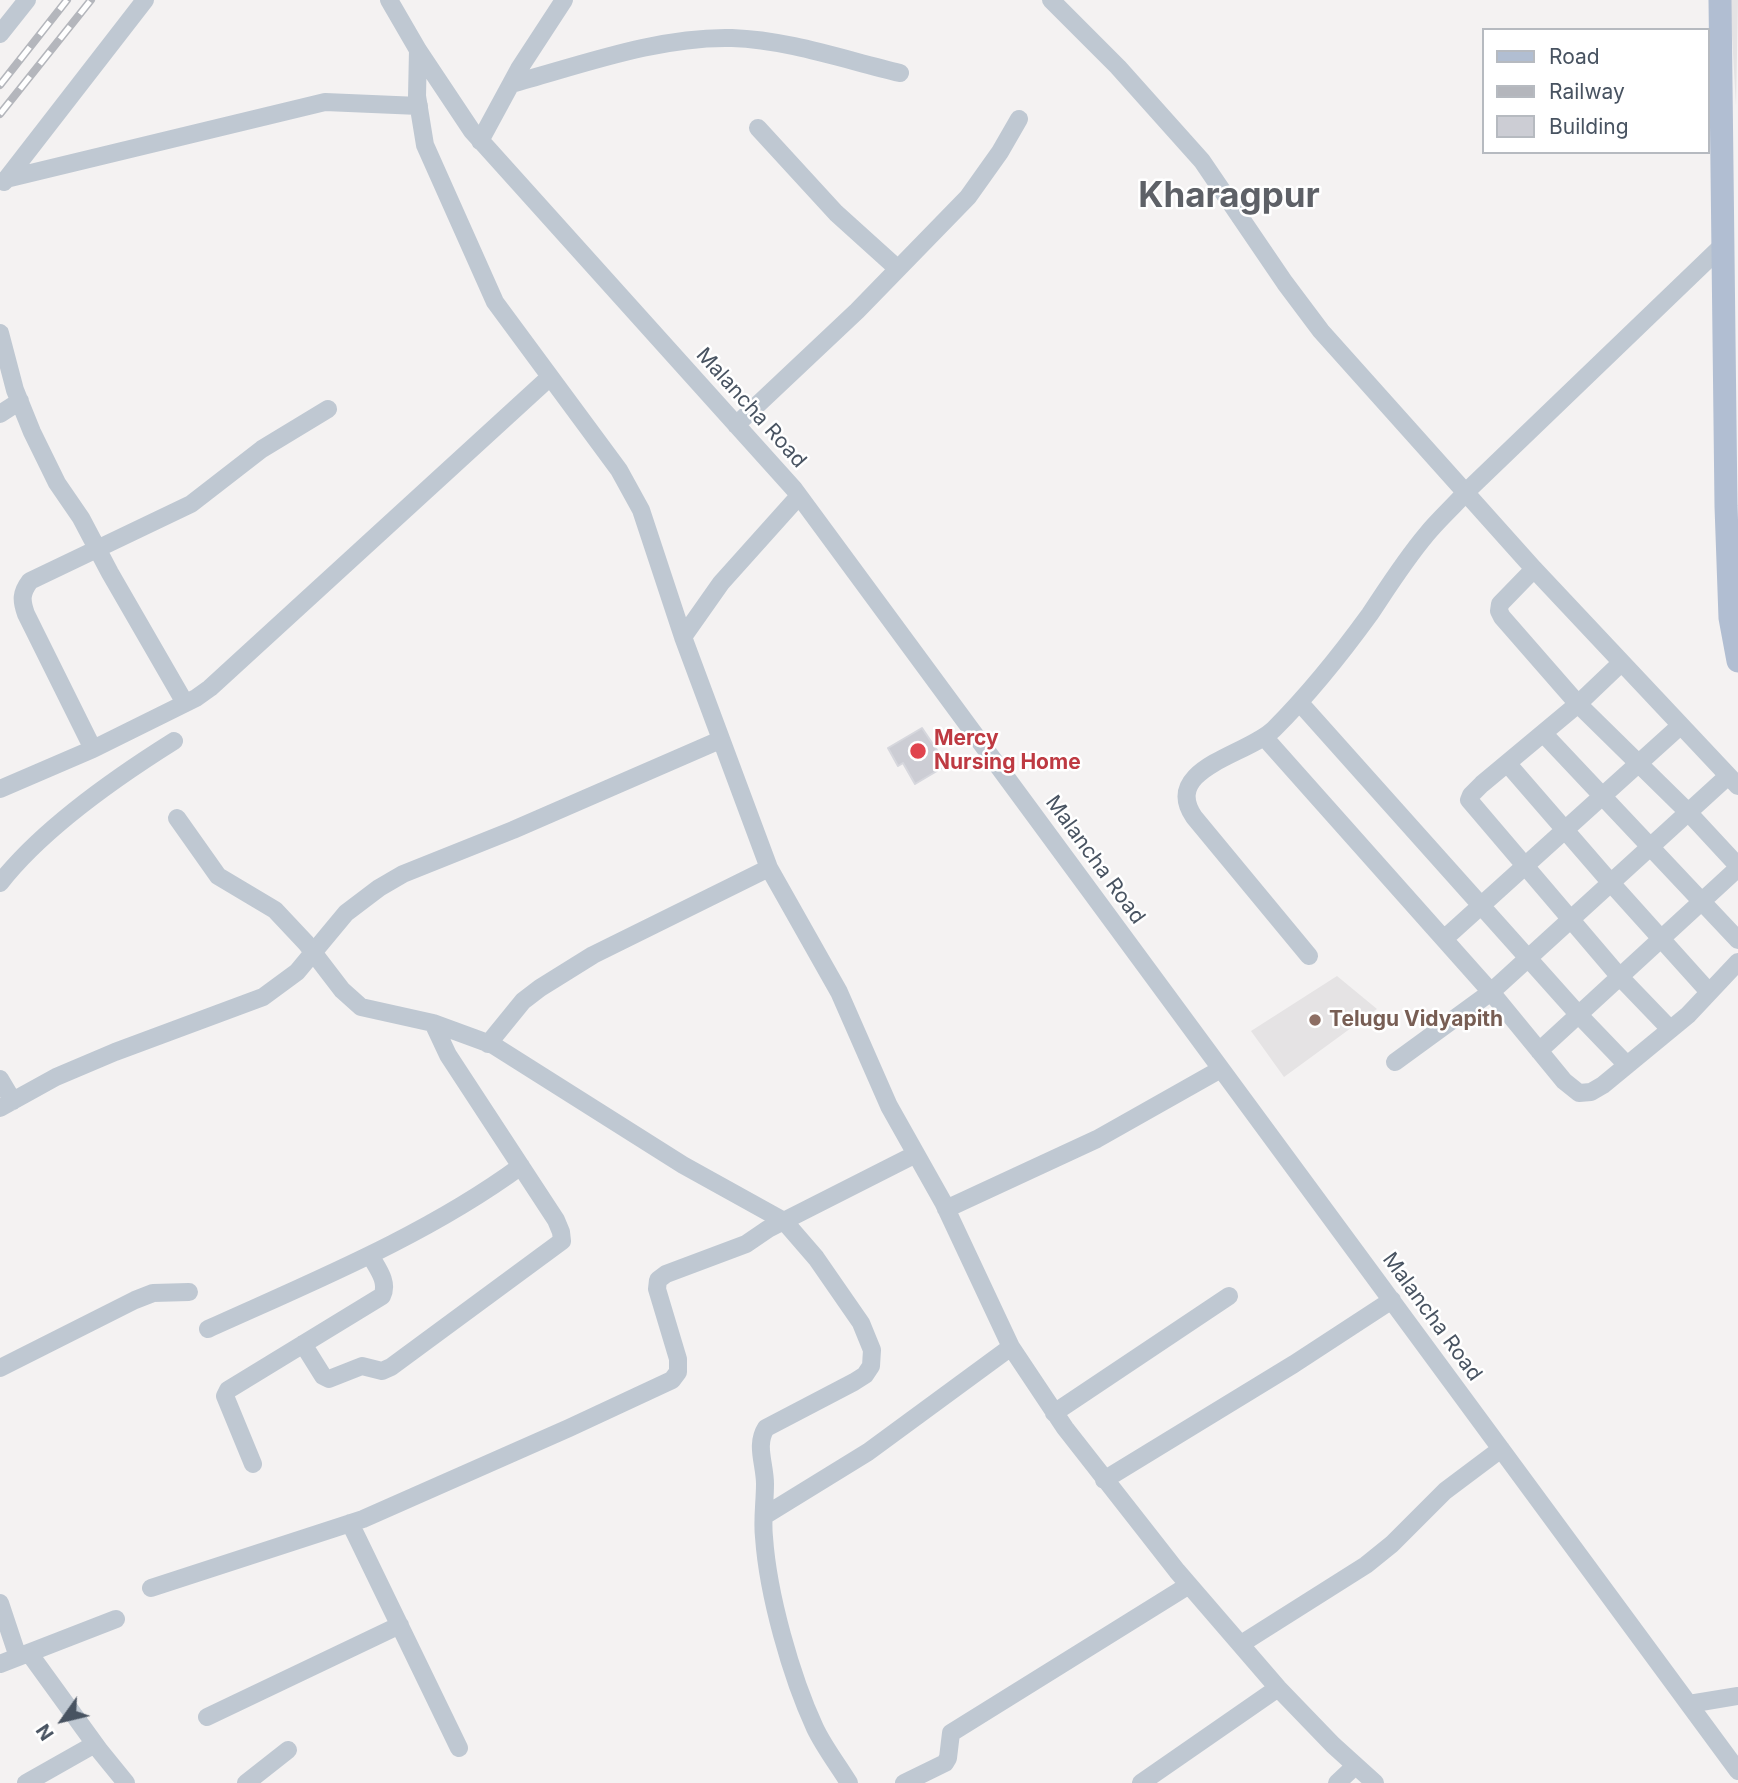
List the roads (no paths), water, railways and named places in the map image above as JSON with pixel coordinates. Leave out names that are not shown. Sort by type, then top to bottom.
[{"type":"main road","points":[[1720,0],[1730,145],[1723,245],[1730,618],[1738,661]]},
{"type":"street","points":[[0,34],[27,0]]},
{"type":"street","points":[[3,183],[145,0]]},
{"type":"street","name":"Malancha Road","points":[[389,0],[418,50],[480,141],[799,496],[1738,1771]]},
{"type":"street","points":[[480,141],[511,84],[564,0]]},
{"type":"street","points":[[1051,0],[1118,67],[1202,161],[1321,331],[1534,569],[1733,781],[1688,813],[1491,992],[1395,1062]]},
{"type":"street","points":[[511,84],[645,48],[730,38],[774,42],[900,73]]},
{"type":"street","points":[[418,50],[419,106],[425,145],[495,302],[620,470],[632,491],[641,510],[720,740],[769,868],[839,992],[889,1106],[946,1209],[1011,1348],[1054,1413],[1104,1480],[1189,1585],[1278,1688],[1375,1783]]},
{"type":"street","points":[[3,183],[141,145],[324,102],[419,106]]},
{"type":"street","points":[[736,425],[857,311],[968,197],[1019,120]]},
{"type":"street","points":[[758,128],[836,212],[898,269]]},
{"type":"street","points":[[1309,956],[1187,806],[1185,797],[1189,784],[1202,770],[1265,738],[1300,703],[1368,616],[1427,533],[1466,492],[1723,245]]},
{"type":"street","points":[[0,333],[20,401],[57,483],[81,518],[185,703]]},
{"type":"street","points":[[0,789],[93,749],[210,688],[550,377]]},
{"type":"street","points":[[0,414],[20,401]]},
{"type":"street","points":[[93,749],[26,614],[22,592],[30,581],[191,504],[262,449],[328,409]]},
{"type":"street","points":[[683,637],[721,583],[799,496]]},
{"type":"street","points":[[1534,569],[1503,600],[1499,611],[1578,704],[1688,813],[1738,867],[1539,1051]]},
{"type":"street","points":[[1621,663],[1578,704],[1471,795],[1469,800],[1619,976],[1670,1029]]},
{"type":"street","points":[[1300,703],[1578,1014],[1627,1065]]},
{"type":"street","points":[[1444,939],[1680,726]]},
{"type":"street","points":[[1543,733],[1738,940]]},
{"type":"street","points":[[1265,738],[1491,992],[1564,1081],[1579,1093],[1597,1089],[1688,1015],[1738,962]]},
{"type":"street","points":[[0,1079],[6,1104],[56,1076],[262,997],[297,972],[346,913],[403,874],[501,835],[720,740]]},
{"type":"street","points":[[0,883],[34,845],[98,794],[174,741]]},
{"type":"street","points":[[1507,763],[1709,992]]},
{"type":"street","points":[[177,818],[218,876],[275,910],[342,989],[361,1007],[433,1023],[488,1044],[683,1165],[784,1221],[816,1258],[860,1323],[872,1350],[871,1366],[854,1382],[766,1428],[760,1437],[759,1446],[764,1464],[763,1535],[768,1570],[800,1692],[816,1731],[849,1783]]},
{"type":"street","points":[[488,1044],[523,1001],[593,955],[769,868]]},
{"type":"street","points":[[303,1344],[323,1377],[329,1379],[362,1366],[382,1371],[562,1241],[562,1231],[448,1055],[433,1023]]},
{"type":"street","points":[[946,1209],[1097,1139],[1221,1069]]},
{"type":"street","points":[[151,1588],[350,1522],[569,1428],[672,1380],[678,1372],[678,1359],[657,1289],[658,1280],[666,1274],[746,1244],[784,1221],[916,1154]]},
{"type":"street","points":[[208,1329],[370,1255],[495,1185],[521,1166]]},
{"type":"street","points":[[253,1464],[225,1396],[229,1390],[382,1296],[386,1289],[384,1281],[370,1255]]},
{"type":"street","points":[[0,1368],[135,1300],[153,1293],[189,1292]]},
{"type":"street","points":[[1054,1413],[1229,1296]]},
{"type":"street","points":[[1104,1480],[1392,1300]]},
{"type":"street","points":[[764,1516],[868,1452],[1011,1348]]},
{"type":"street","points":[[1241,1644],[1366,1565],[1392,1544],[1445,1491],[1501,1449]]},
{"type":"street","points":[[350,1522],[459,1748]]},
{"type":"street","points":[[912,1782],[945,1763],[951,1734],[1189,1585]]},
{"type":"street","points":[[0,1603],[24,1655],[126,1783]]},
{"type":"street","points":[[0,1664],[116,1619]]},
{"type":"street","points":[[207,1717],[400,1625]]},
{"type":"street","points":[[1140,1783],[1278,1688]]},
{"type":"street","points":[[1689,1704],[1738,1696]]},
{"type":"street","points":[[26,1783],[95,1744]]},
{"type":"street","points":[[246,1783],[288,1750]]},
{"type":"street","points":[[1337,1783],[1355,1766]]},
{"type":"railway","points":[[0,85],[67,0]]},
{"type":"railway","points":[[0,114],[91,0]]},
{"type":"place","name":"Mercy Nursing Home","points":[[918,751]]},
{"type":"place","name":"Telugu Vidyapith","points":[[1315,1020]]},
{"type":"district","name":"Kharagpur","points":[[1229,196]]}]
